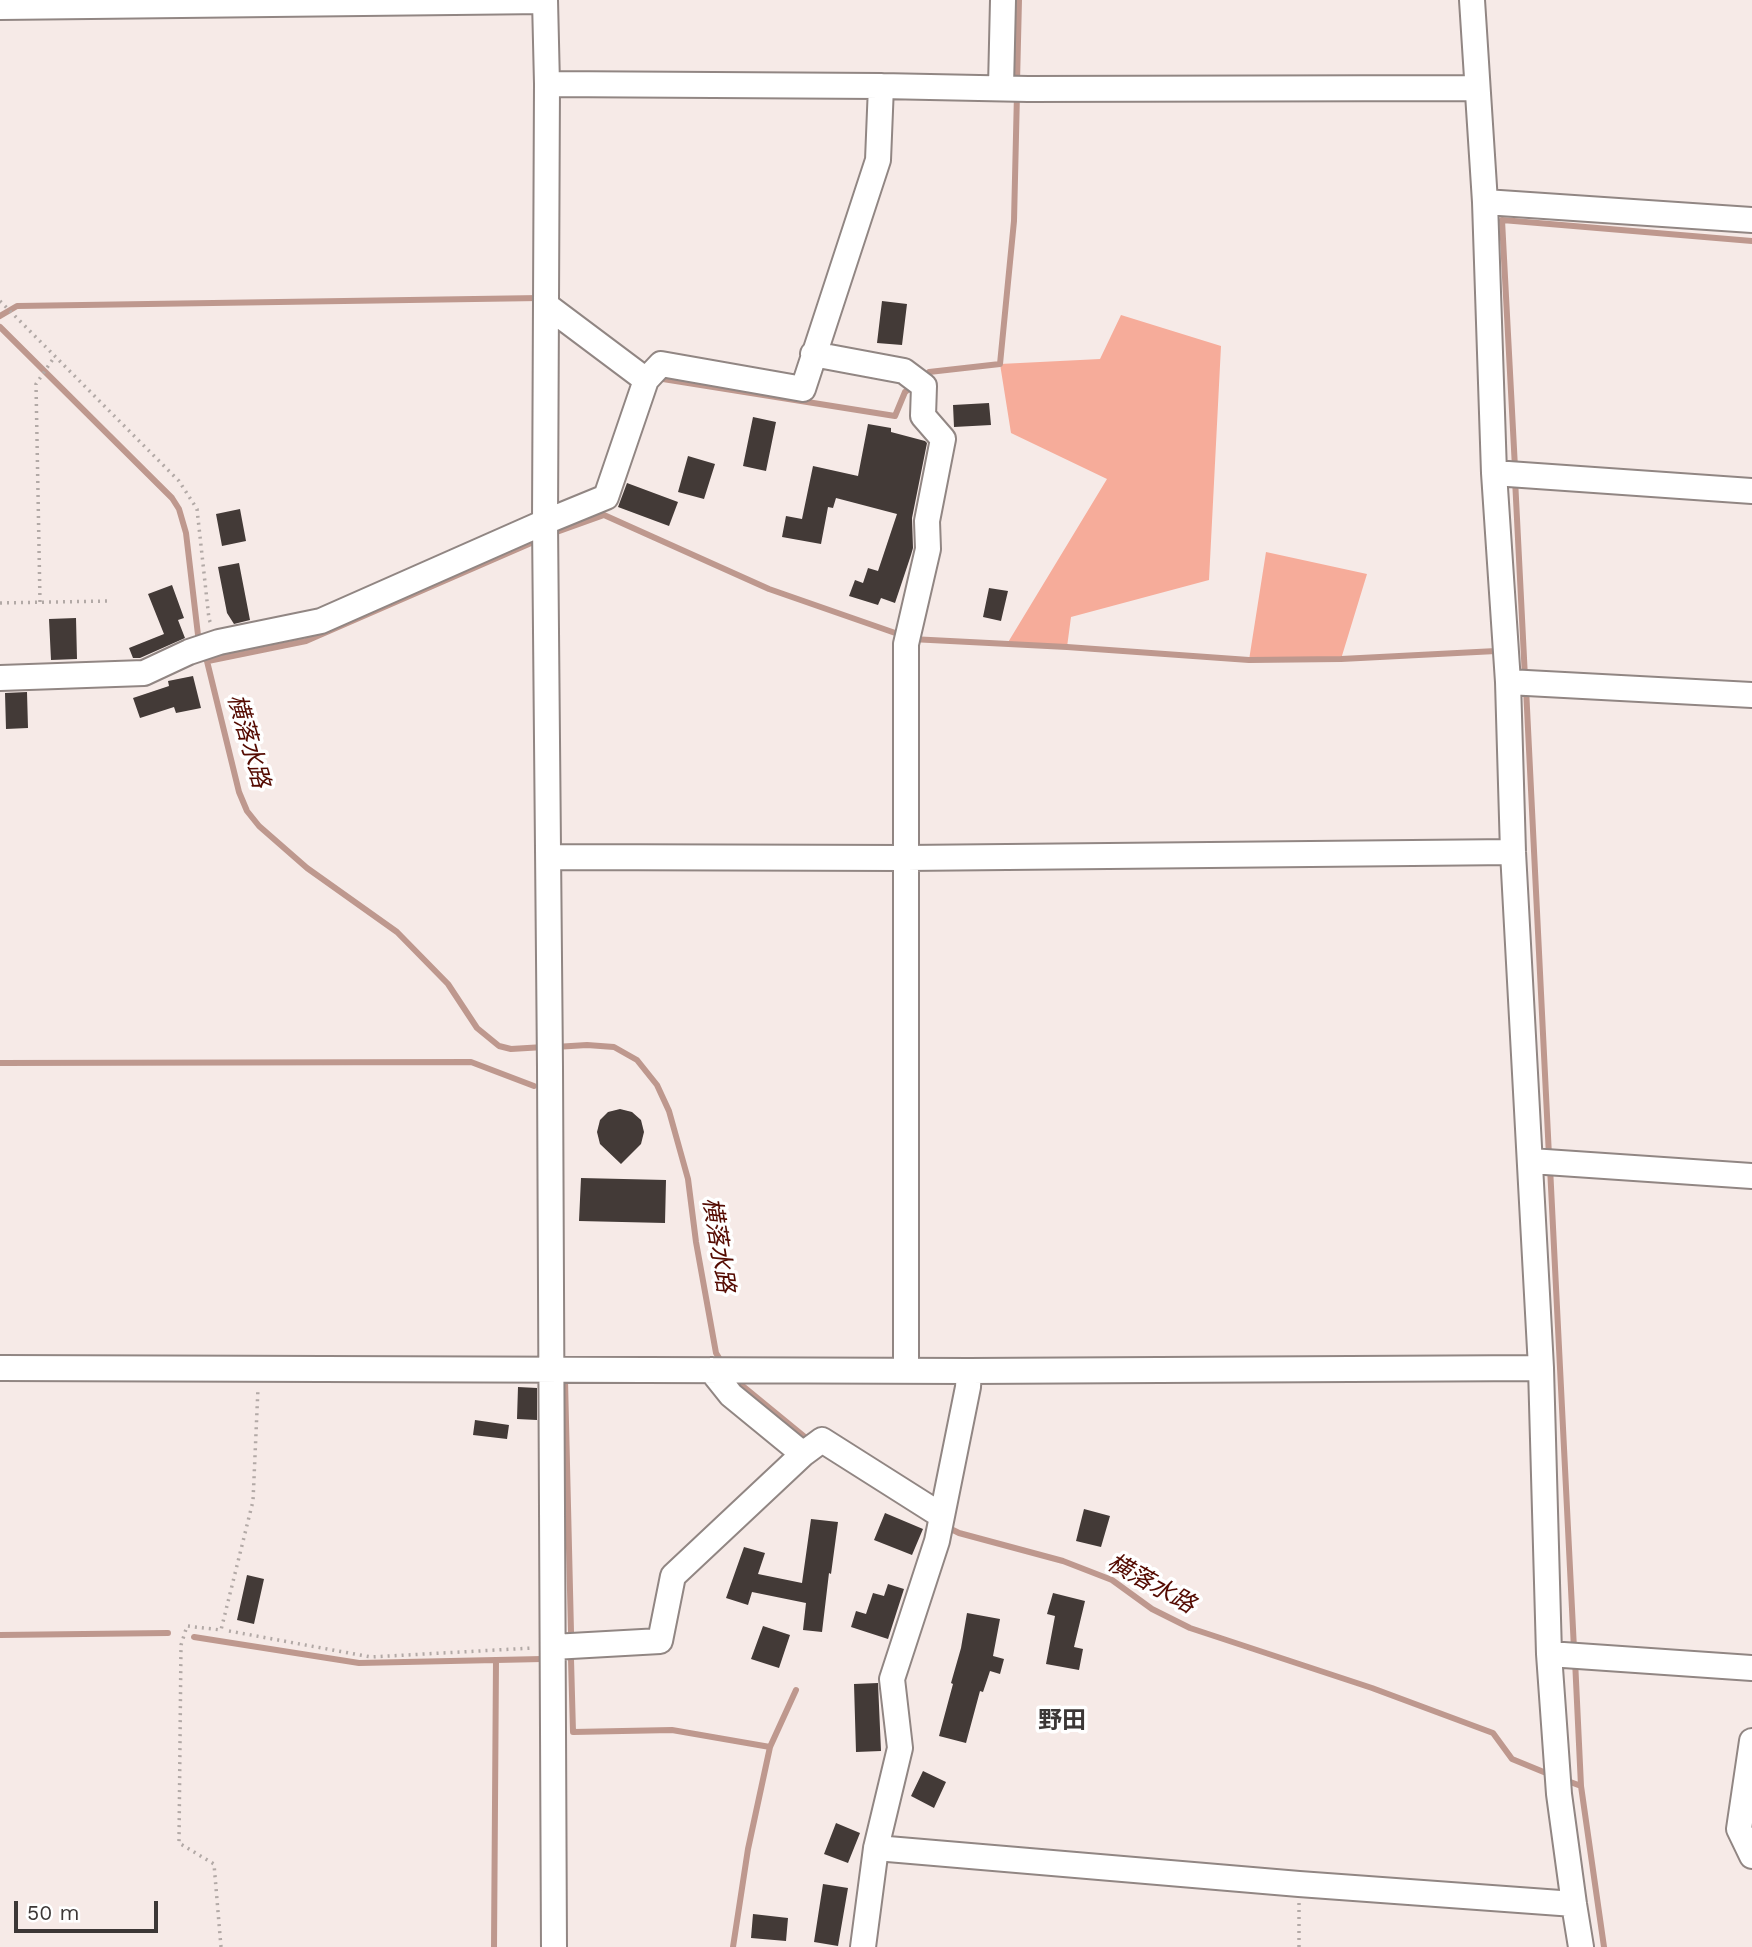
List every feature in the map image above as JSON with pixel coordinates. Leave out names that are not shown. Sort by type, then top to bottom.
[{"type":"street","points":[[0,7],[545,0],[545,548],[554,1947]]},
{"type":"street","points":[[1001,87],[1003,0]]},
{"type":"street","points":[[1472,0],[1485,202],[1494,472],[1508,682],[1513,852],[1541,1367],[1549,1654],[1559,1794],[1581,1947]]},
{"type":"street","points":[[547,85],[1028,89],[1476,88]]},
{"type":"street","points":[[0,678],[144,673],[189,652],[219,642],[321,621],[606,497],[646,380],[661,364],[803,389],[878,160],[881,86]]},
{"type":"street","points":[[1485,202],[1752,220]]},
{"type":"street","points":[[546,295],[646,380]]},
{"type":"street","points":[[813,354],[904,372],[924,386],[923,416],[943,439],[927,521],[928,549],[907,637],[906,1371]]},
{"type":"street","points":[[1494,472],[1752,491]]},
{"type":"street","points":[[1508,682],[1752,695]]},
{"type":"street","points":[[549,857],[906,858],[1513,852]]},
{"type":"street","points":[[1531,1161],[1752,1176]]},
{"type":"street","points":[[0,1368],[969,1371],[1541,1367]]},
{"type":"street","points":[[710,1370],[731,1395],[813,1447],[942,1516]]},
{"type":"street","points":[[863,1947],[876,1848],[900,1748],[892,1679],[937,1541],[969,1371]]},
{"type":"street","points":[[553,1647],[660,1641],[673,1576],[813,1447]]},
{"type":"street","points":[[1549,1654],[1752,1668]]},
{"type":"street","points":[[1752,1741],[1739,1829],[1752,1856]]},
{"type":"street","points":[[876,1848],[1574,1904]]},
{"type":"path","points":[[0,301],[179,481],[197,509],[209,619],[219,642]]},
{"type":"path","points":[[40,602],[36,384],[55,356]]},
{"type":"path","points":[[0,603],[110,601]]},
{"type":"path","points":[[221,1947],[214,1864],[179,1843],[181,1645],[187,1626],[221,1630],[253,1501],[258,1368]]},
{"type":"path","points":[[229,1631],[372,1657],[553,1647]]},
{"type":"path","points":[[1299,1884],[1299,1947]]},
{"type":"shaded area","points":[[1121,315],[1221,346],[1209,580],[1071,617],[1067,647],[1007,644],[1107,479],[1011,433],[1000,364],[1100,359]]},
{"type":"shaded area","points":[[1266,552],[1367,574],[1341,659],[1249,660]]},
{"type":"building","points":[[882,301],[907,304],[902,345],[877,343]]},
{"type":"building","points":[[989,403],[991,425],[954,427],[953,405]]},
{"type":"building","points":[[753,417],[776,422],[766,471],[743,466]]},
{"type":"building","points":[[868,424],[891,428],[891,432],[927,443],[912,518],[911,555],[895,603],[881,598],[878,605],[849,596],[855,580],[863,583],[868,568],[878,571],[897,514],[836,498],[833,508],[828,507],[821,544],[782,537],[786,516],[802,519],[813,466],[858,476]]},
{"type":"building","points":[[688,456],[715,464],[704,499],[678,492]]},
{"type":"building","points":[[627,483],[678,502],[669,526],[618,507]]},
{"type":"building","points":[[240,509],[246,541],[222,546],[216,514]]},
{"type":"building","points":[[239,563],[250,620],[234,624],[227,613],[218,567]]},
{"type":"building","points":[[172,585],[184,618],[178,620],[185,638],[140,658],[133,658],[129,648],[164,634],[148,594]]},
{"type":"building","points":[[989,588],[1008,591],[1001,621],[983,617]]},
{"type":"building","points":[[76,618],[77,659],[51,660],[49,619]]},
{"type":"building","points":[[193,676],[201,708],[176,713],[174,707],[140,718],[133,698],[169,686],[168,681]]},
{"type":"building","points":[[27,692],[28,728],[6,729],[5,693]]},
{"type":"building","points":[[620,1109],[632,1112],[641,1120],[644,1132],[641,1144],[621,1164],[600,1144],[597,1132],[600,1120],[608,1112]]},
{"type":"building","points":[[581,1178],[666,1180],[665,1223],[579,1221]]},
{"type":"building","points":[[518,1387],[537,1388],[537,1420],[517,1419]]},
{"type":"building","points":[[475,1420],[509,1425],[507,1439],[473,1435]]},
{"type":"building","points":[[1084,1509],[1110,1516],[1101,1547],[1076,1541]]},
{"type":"building","points":[[885,1513],[923,1529],[912,1555],[874,1540]]},
{"type":"building","points":[[811,1519],[838,1522],[822,1632],[803,1630],[806,1603],[752,1592],[748,1605],[726,1598],[744,1547],[765,1553],[758,1574],[802,1583]]},
{"type":"building","points":[[247,1575],[264,1579],[254,1624],[237,1620]]},
{"type":"building","points":[[888,1584],[904,1589],[888,1639],[851,1627],[856,1611],[866,1614],[873,1593],[884,1596]]},
{"type":"building","points":[[1053,1593],[1085,1601],[1074,1647],[1083,1649],[1079,1670],[1046,1664],[1055,1616],[1047,1614]]},
{"type":"building","points":[[967,1613],[1000,1619],[993,1656],[1004,1659],[1000,1674],[990,1671],[983,1692],[980,1691],[966,1743],[939,1736],[953,1684],[951,1683]]},
{"type":"building","points":[[763,1626],[790,1635],[779,1668],[751,1659]]},
{"type":"building","points":[[878,1683],[881,1751],[856,1752],[854,1684]]},
{"type":"building","points":[[923,1771],[946,1782],[934,1808],[911,1796]]},
{"type":"building","points":[[836,1823],[860,1833],[848,1863],[824,1854]]},
{"type":"building","points":[[823,1884],[848,1888],[838,1946],[814,1942]]},
{"type":"building","points":[[753,1914],[788,1918],[786,1941],[751,1938]]},
{"type":"waterway","points":[[1017,82],[1019,0]]},
{"type":"waterway","points":[[924,377],[929,372],[1000,364],[1014,221],[1017,93]]},
{"type":"waterway","points":[[1515,468],[1502,220],[1752,241]]},
{"type":"waterway","points":[[0,316],[17,306],[540,298]]},
{"type":"waterway","name":"横落水路","points":[[0,327],[172,498],[179,509],[186,533],[201,643]]},
{"type":"waterway","points":[[658,375],[663,379],[895,416],[905,392],[913,386]]},
{"type":"waterway","points":[[1515,479],[1525,678]]},
{"type":"waterway","points":[[551,534],[604,515],[769,589],[901,635]]},
{"type":"waterway","points":[[208,661],[306,641],[538,540]]},
{"type":"waterway","points":[[911,639],[1249,660],[1341,659],[1496,651]]},
{"type":"waterway","name":"横落水路","points":[[205,653],[239,792],[247,811],[259,826],[307,868],[397,932],[448,984],[477,1028],[499,1046],[511,1049],[544,1047]]},
{"type":"waterway","points":[[1526,688],[1549,1156]]},
{"type":"waterway","name":"横落水路","points":[[555,1047],[614,1047],[637,1060],[657,1085],[669,1111],[688,1179],[696,1242],[716,1353],[722,1363]]},
{"type":"waterway","points":[[0,1063],[471,1062],[534,1086]]},
{"type":"waterway","points":[[1550,1167],[1574,1649]]},
{"type":"waterway","name":"横落水路","points":[[733,1378],[811,1442]]},
{"type":"waterway","points":[[570,1381],[565,1380],[571,1632]]},
{"type":"waterway","name":"横落水路","points":[[947,1527],[959,1533],[1063,1561],[1112,1580],[1152,1609],[1190,1628],[1372,1688],[1493,1733],[1512,1759],[1551,1775]]},
{"type":"waterway","points":[[0,1635],[168,1633]]},
{"type":"waterway","points":[[194,1637],[359,1663],[542,1659]]},
{"type":"waterway","points":[[571,1659],[573,1732],[672,1730],[770,1747]]},
{"type":"waterway","points":[[494,1947],[496,1660]]},
{"type":"waterway","points":[[1575,1660],[1581,1786]]},
{"type":"waterway","points":[[733,1947],[748,1849],[770,1747],[796,1690]]},
{"type":"waterway","name":"横落水路","points":[[1565,1780],[1581,1786],[1604,1947]]},
{"type":"district","name":"野田","points":[[1062,1721]]}]
